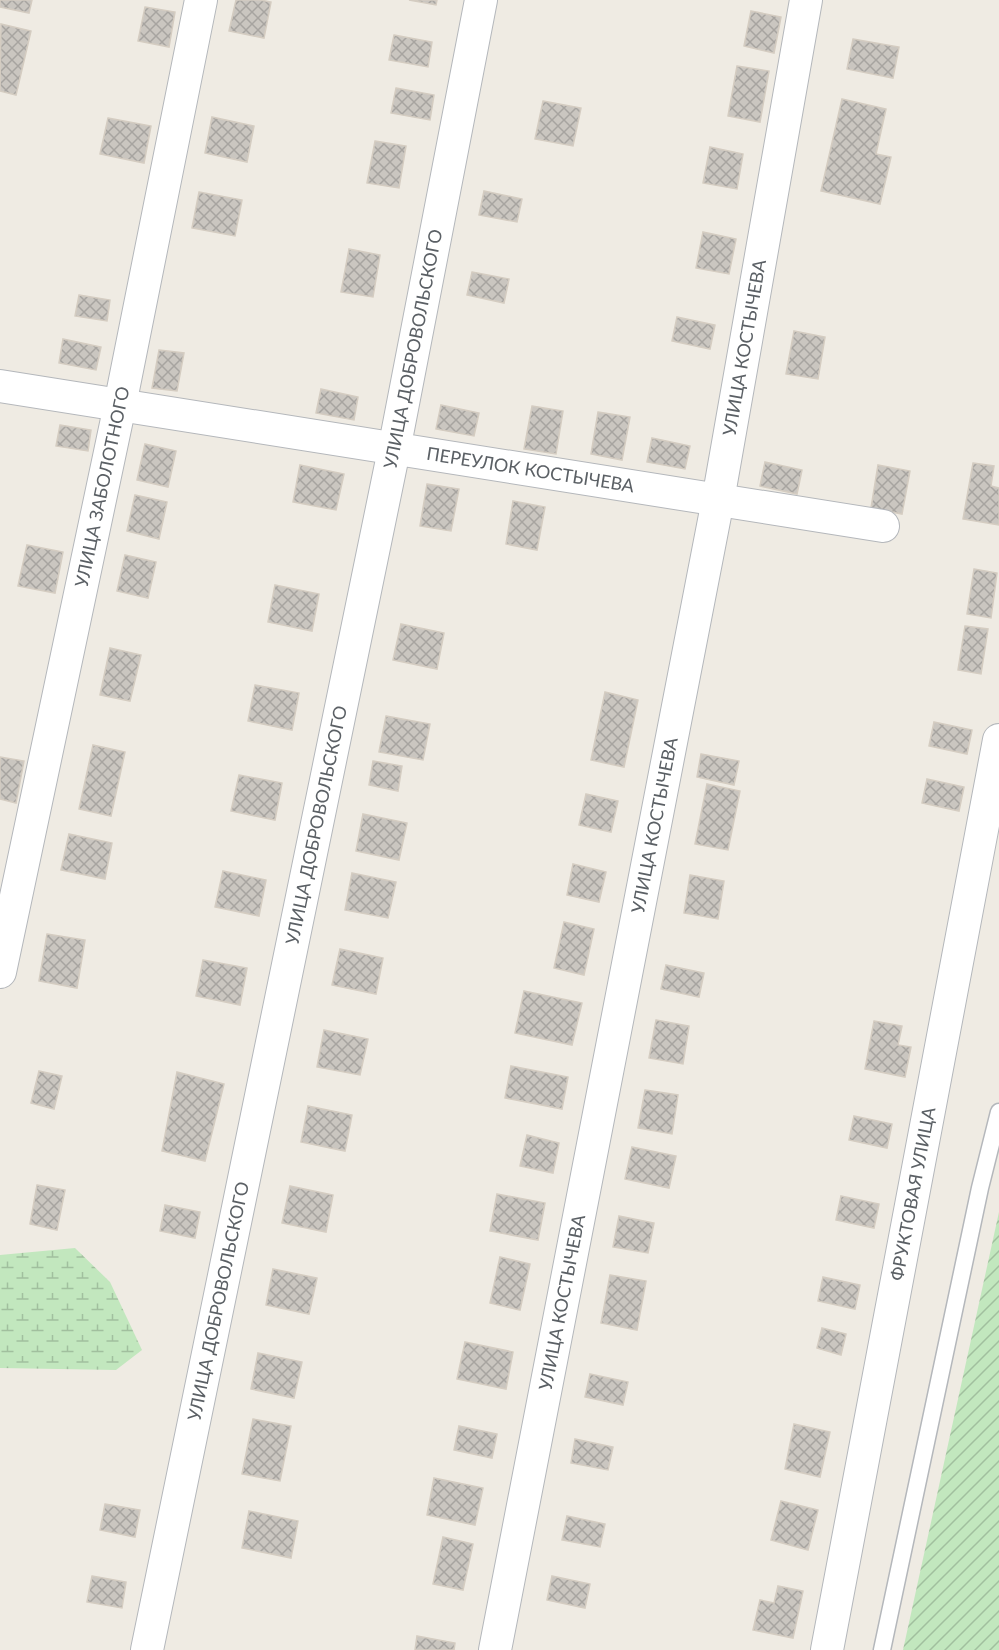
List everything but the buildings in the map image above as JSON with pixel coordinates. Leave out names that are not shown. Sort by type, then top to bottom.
[{"type":"street","name":"УЛИЦА ЗАБОЛОТНОГО","points":[[0,972],[120,405],[201,0]]},
{"type":"street","name":"УЛИЦА ДОБРОВОЛЬСКОГО","points":[[147,1650],[394,450],[481,0]]},
{"type":"street","name":"УЛИЦА КОСТЫЧЕВА","points":[[495,1650],[718,500],[806,0]]},
{"type":"street","name":"ПЕРЕУЛОК КОСТЫЧЕВА","points":[[0,386],[883,526]]},
{"type":"street","name":"ФРУКТОВАЯ УЛИЦА","points":[[827,1650],[999,740]]},
{"type":"lane","points":[[882,1650],[977,1200],[999,1112]]},
{"type":"green space","points":[[999,1212],[999,1650],[903,1650]]},
{"type":"green space","points":[[75,1248],[110,1282],[142,1350],[116,1370],[0,1368],[0,1255]]}]
